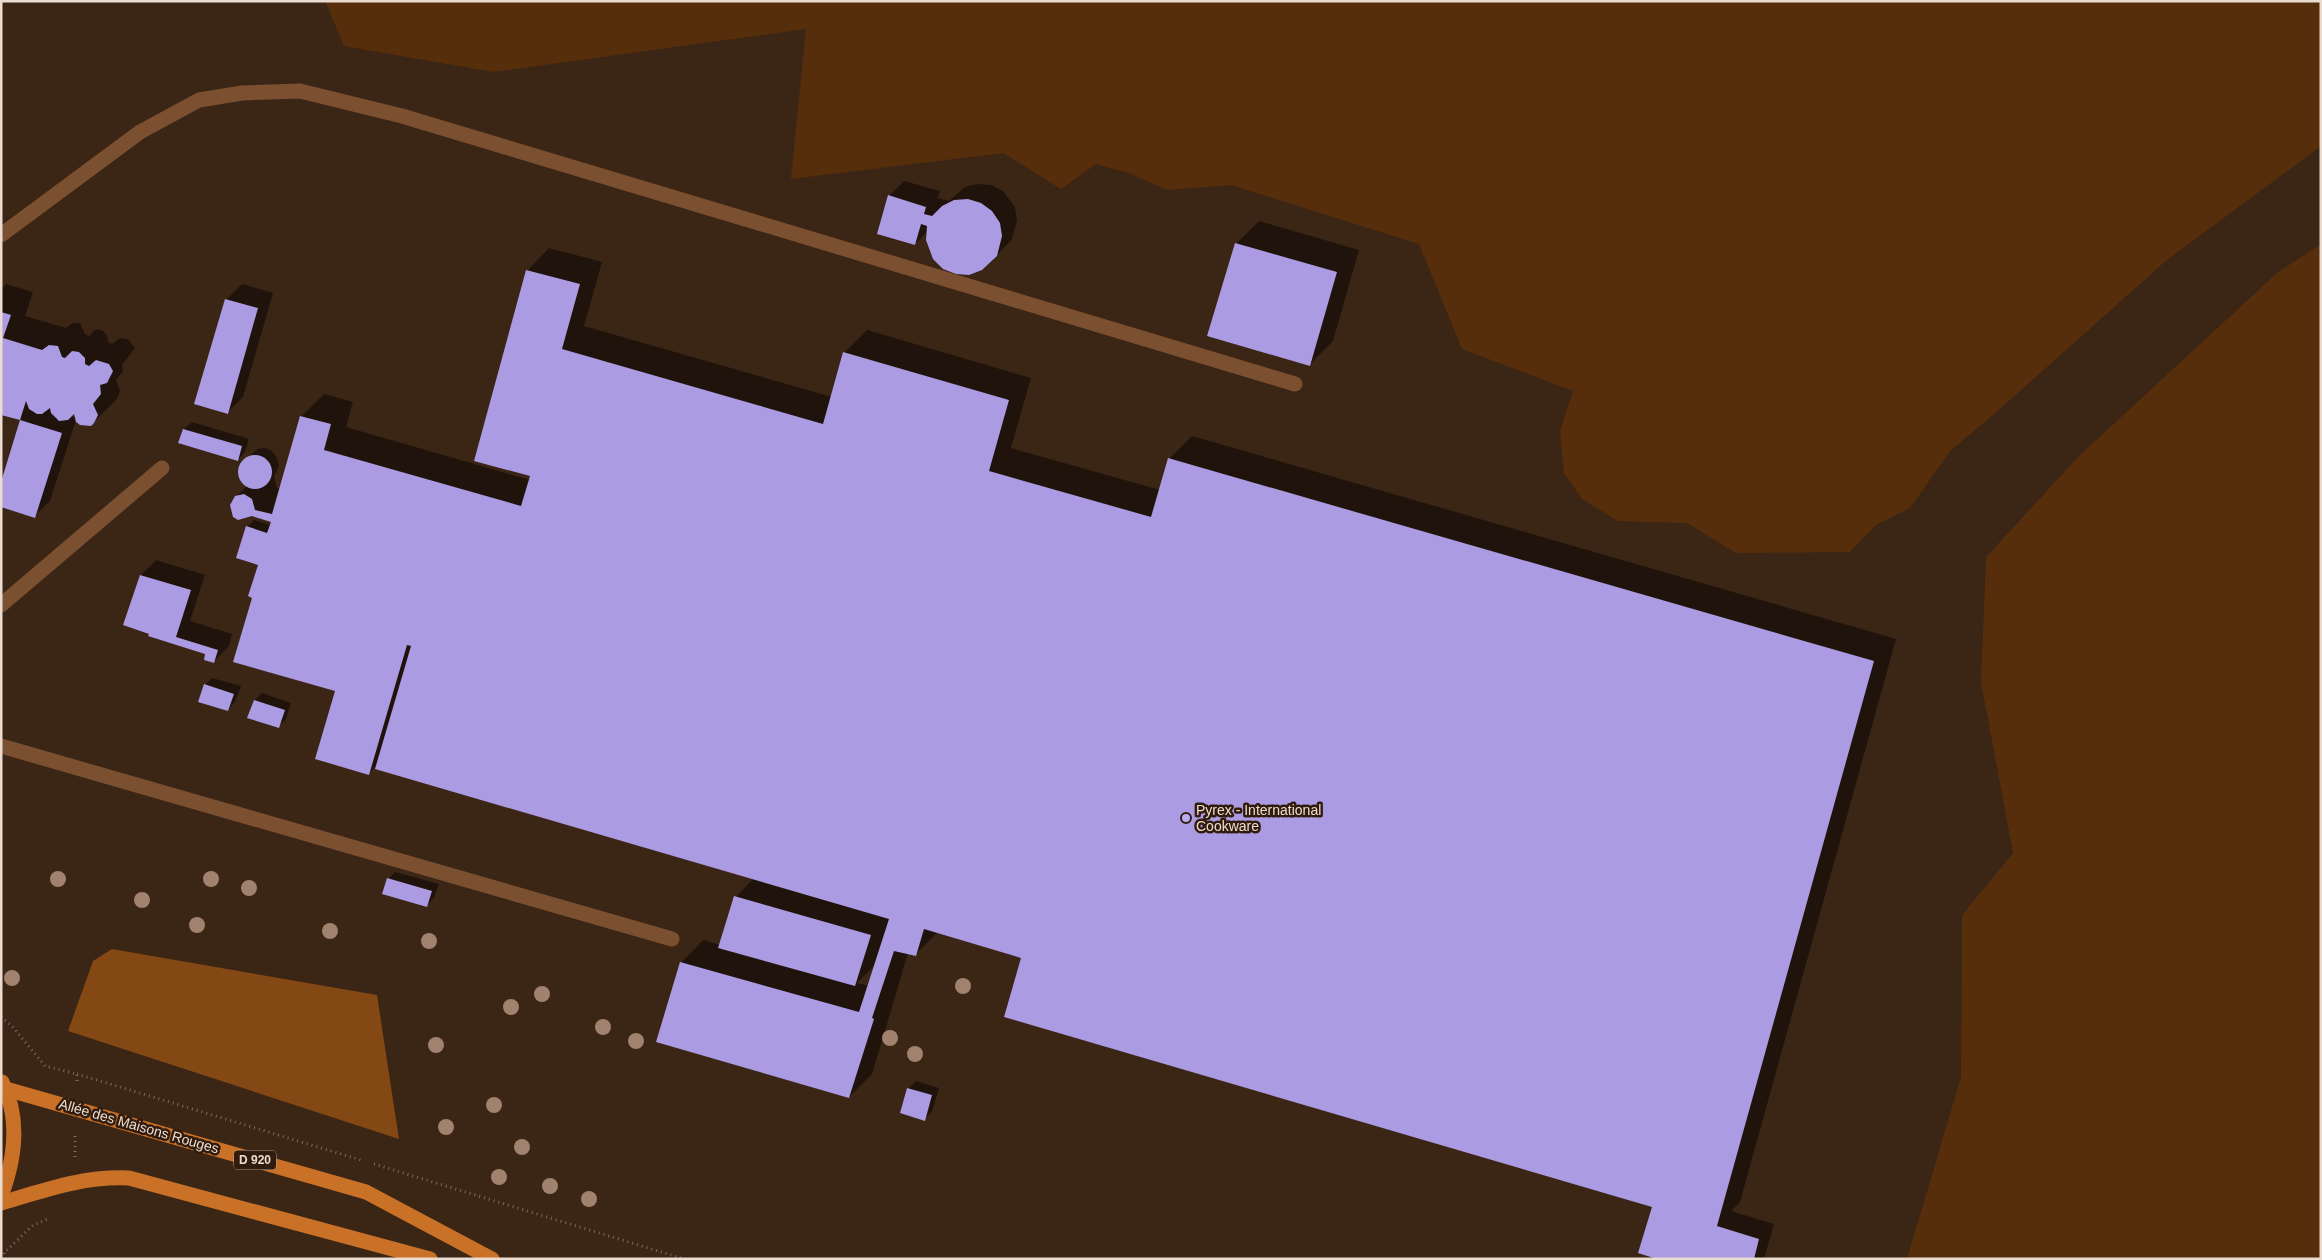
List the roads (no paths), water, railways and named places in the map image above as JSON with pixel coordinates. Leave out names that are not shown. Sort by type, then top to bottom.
[{"type":"main road","name":"Allée des Maisons Rouges","points":[[4,1085],[75,1108],[366,1192],[492,1259]]},
{"type":"main road","points":[[1,1196],[11,1171],[14,1140],[13,1114],[4,1085]]},
{"type":"main road","points":[[1,1203],[75,1181],[103,1177],[130,1178],[430,1259]]},
{"type":"lane","points":[[1,234],[140,132],[199,100],[242,93],[300,91],[402,116],[1295,384]]},
{"type":"lane","points":[[1,605],[162,468]]},
{"type":"lane","points":[[1,746],[672,939]]},
{"type":"place","name":"Pyrex - International Cookware","points":[[1186,818]]}]
